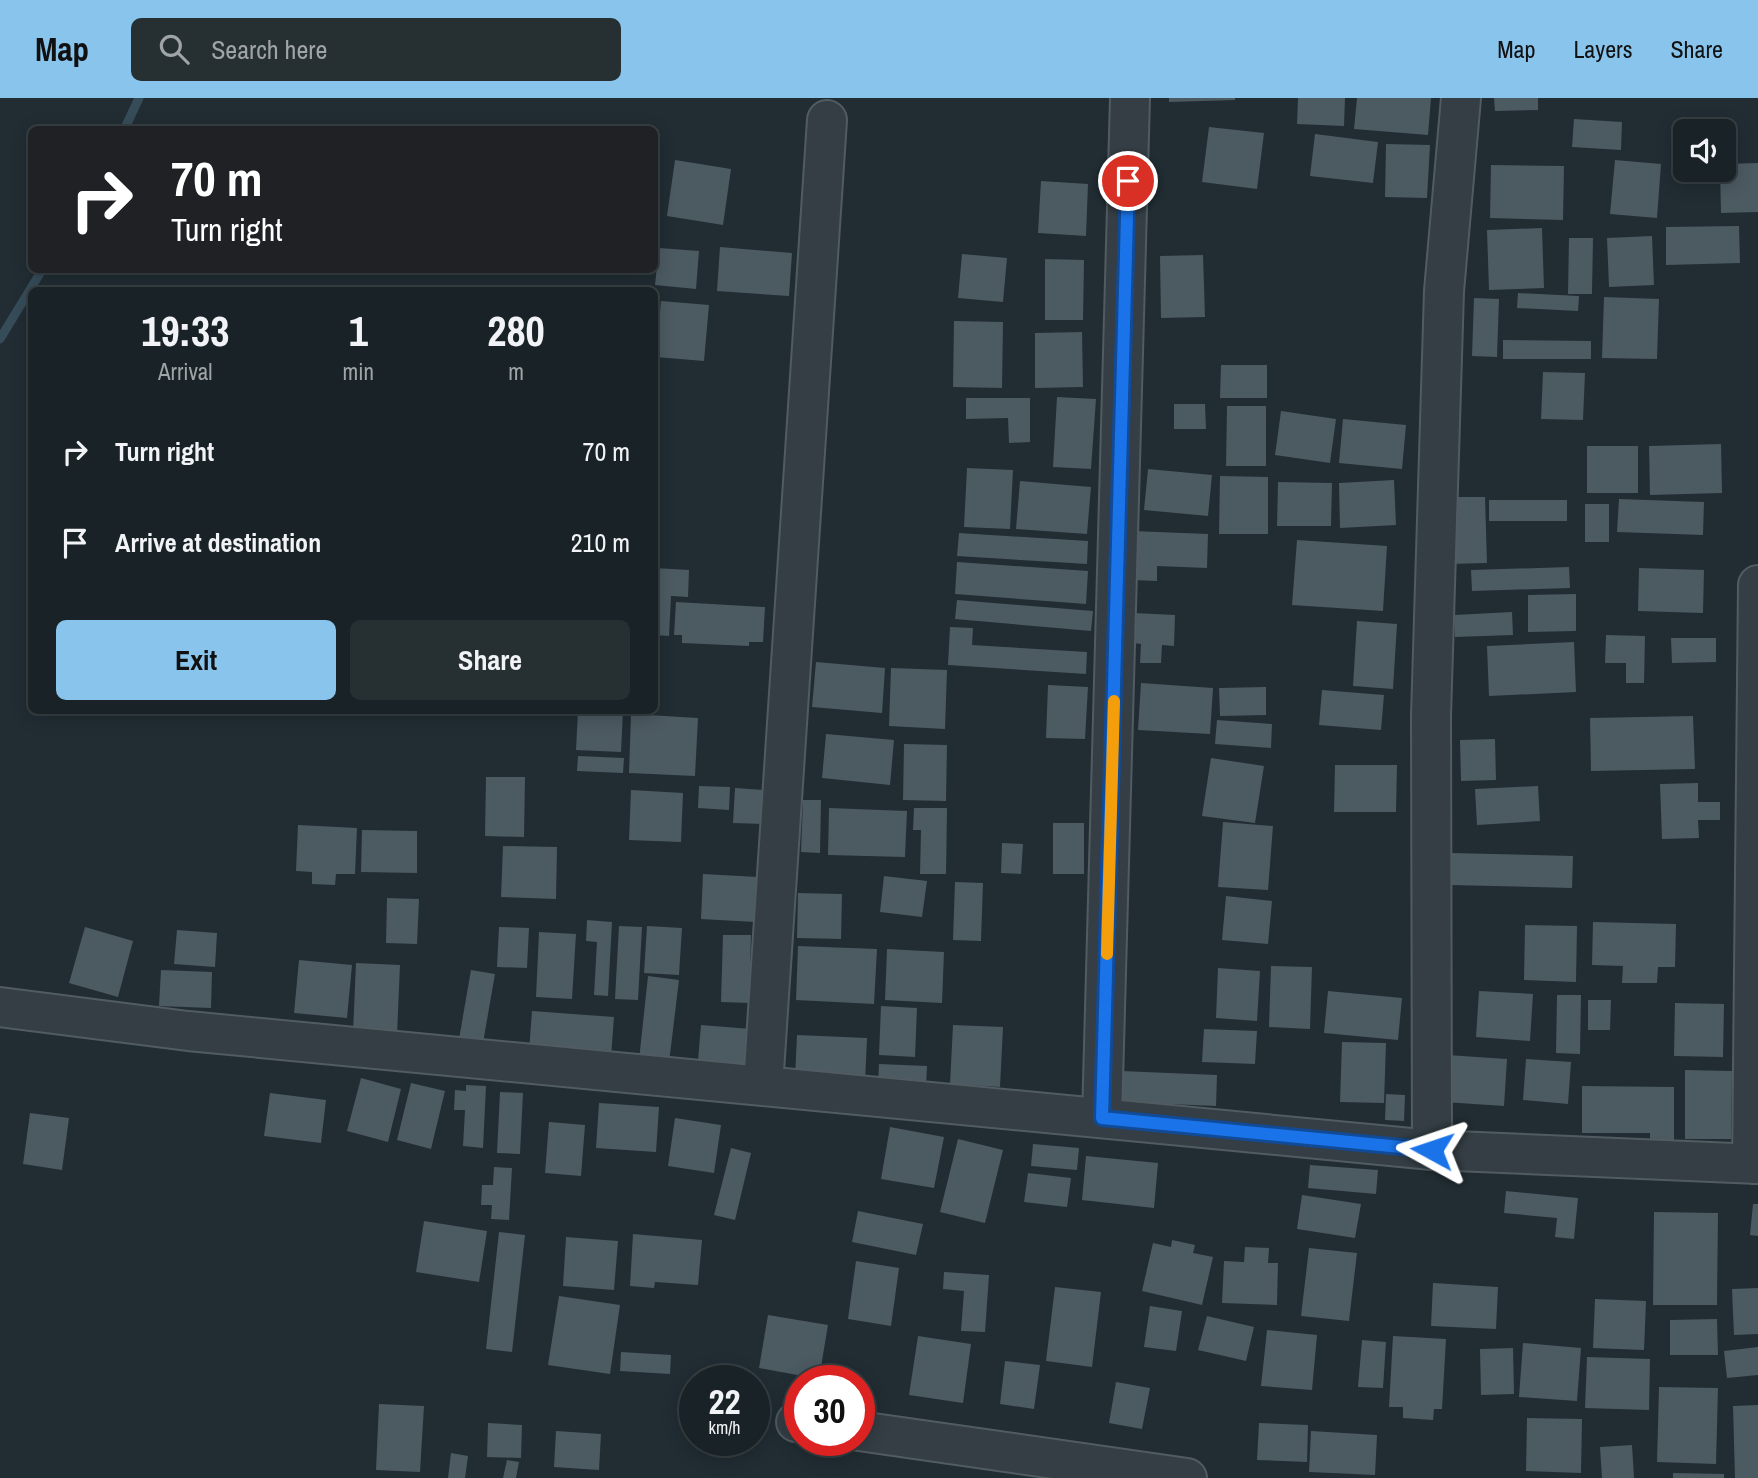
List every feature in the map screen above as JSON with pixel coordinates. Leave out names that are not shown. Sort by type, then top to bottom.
[{"type":"street","points":[[1102,1118],[1130,98]]},
{"type":"street","points":[[1432,1150],[1431,716],[1444,291],[1461,98]]},
{"type":"street","points":[[762,1086],[827,120]]},
{"type":"street","points":[[0,1007],[188,1031],[1432,1150],[1755,1164],[1758,585]]},
{"type":"street","points":[[875,1433],[1187,1478]]},
{"type":"building","points":[[1169,98],[1235,98],[1235,100],[1169,102]]},
{"type":"building","points":[[1298,98],[1345,98],[1344,126],[1297,124]]},
{"type":"building","points":[[1357,98],[1431,98],[1428,135],[1354,129]]},
{"type":"building","points":[[1494,98],[1538,98],[1538,110],[1495,111]]},
{"type":"building","points":[[1574,119],[1622,122],[1621,150],[1572,147]]},
{"type":"building","points":[[1209,127],[1264,133],[1257,189],[1202,182]]},
{"type":"building","points":[[1315,134],[1378,142],[1373,183],[1310,176]]},
{"type":"building","points":[[1386,144],[1430,145],[1427,198],[1385,197]]},
{"type":"building","points":[[675,160],[731,169],[723,225],[667,216]]},
{"type":"building","points":[[1615,160],[1661,164],[1657,218],[1610,214]]},
{"type":"building","points":[[1758,163],[1758,212],[1721,213],[1720,182],[1736,182],[1736,164]]},
{"type":"building","points":[[1491,165],[1564,166],[1563,220],[1490,218]]},
{"type":"building","points":[[1041,181],[1088,184],[1086,236],[1038,233]]},
{"type":"building","points":[[1739,226],[1740,263],[1666,265],[1666,227]]},
{"type":"building","points":[[1542,228],[1544,288],[1489,290],[1487,230]]},
{"type":"building","points":[[1652,236],[1654,285],[1609,287],[1607,238]]},
{"type":"building","points":[[1569,238],[1593,238],[1592,294],[1568,294]]},
{"type":"building","points":[[720,247],[792,253],[789,296],[717,291]]},
{"type":"building","points":[[659,248],[699,251],[696,289],[655,285]]},
{"type":"building","points":[[962,254],[1007,258],[1003,302],[958,298]]},
{"type":"building","points":[[1203,255],[1205,317],[1161,318],[1160,256]]},
{"type":"building","points":[[1045,259],[1084,260],[1083,320],[1045,320]]},
{"type":"building","points":[[1518,293],[1579,296],[1578,311],[1517,308]]},
{"type":"building","points":[[1604,297],[1659,299],[1657,359],[1602,358]]},
{"type":"building","points":[[1474,298],[1499,299],[1497,357],[1472,356]]},
{"type":"building","points":[[661,301],[709,305],[704,361],[658,357]]},
{"type":"building","points":[[954,321],[1003,322],[1002,388],[953,387]]},
{"type":"building","points":[[1082,332],[1083,387],[1035,388],[1035,333]]},
{"type":"building","points":[[1503,340],[1591,341],[1591,359],[1503,359]]},
{"type":"building","points":[[1221,365],[1267,365],[1267,398],[1220,398]]},
{"type":"building","points":[[1543,372],[1585,373],[1583,420],[1541,419]]},
{"type":"building","points":[[1057,397],[1096,399],[1091,469],[1053,467]]},
{"type":"building","points":[[966,398],[1030,398],[1030,442],[1009,443],[1008,418],[966,419]]},
{"type":"building","points":[[1174,404],[1205,404],[1206,429],[1174,429]]},
{"type":"building","points":[[1227,406],[1266,406],[1266,466],[1226,466]]},
{"type":"building","points":[[1281,411],[1336,419],[1330,463],[1275,455]]},
{"type":"building","points":[[1343,419],[1406,425],[1402,469],[1339,463]]},
{"type":"building","points":[[1721,444],[1722,493],[1650,495],[1649,446]]},
{"type":"building","points":[[1587,446],[1638,446],[1638,493],[1587,493]]},
{"type":"building","points":[[967,468],[1013,470],[1010,529],[964,527]]},
{"type":"building","points":[[1148,469],[1212,475],[1208,516],[1144,510]]},
{"type":"building","points":[[1220,476],[1268,477],[1268,534],[1219,534]]},
{"type":"building","points":[[1394,480],[1396,525],[1340,528],[1339,483]]},
{"type":"building","points":[[1020,481],[1091,487],[1087,534],[1016,529]]},
{"type":"building","points":[[1278,482],[1332,483],[1331,526],[1277,526]]},
{"type":"building","points":[[1448,497],[1485,497],[1487,563],[1449,564]]},
{"type":"building","points":[[1619,499],[1704,502],[1703,535],[1617,532]]},
{"type":"building","points":[[1489,500],[1567,500],[1567,521],[1489,521]]},
{"type":"building","points":[[1585,504],[1609,504],[1609,542],[1585,542]]},
{"type":"building","points":[[1133,531],[1208,534],[1207,568],[1157,566],[1157,581],[1132,580]]},
{"type":"building","points":[[959,533],[1088,541],[1087,564],[957,556]]},
{"type":"building","points":[[1297,540],[1387,546],[1383,611],[1292,605]]},
{"type":"building","points":[[957,562],[1088,571],[1086,604],[955,594]]},
{"type":"building","points":[[1569,567],[1570,588],[1472,591],[1471,570]]},
{"type":"building","points":[[658,568],[689,570],[688,597],[671,596],[669,636],[658,635]]},
{"type":"building","points":[[1639,568],[1704,570],[1703,613],[1638,611]]},
{"type":"building","points":[[1576,594],[1576,631],[1528,632],[1528,595]]},
{"type":"building","points":[[957,600],[1093,611],[1091,631],[955,619]]},
{"type":"building","points":[[676,602],[765,607],[763,642],[749,642],[749,646],[682,643],[682,635],[674,635]]},
{"type":"building","points":[[1512,612],[1513,635],[1455,637],[1454,615]]},
{"type":"building","points":[[1134,613],[1175,615],[1174,646],[1162,645],[1161,663],[1140,663],[1141,644],[1133,643]]},
{"type":"building","points":[[1357,621],[1397,624],[1393,689],[1353,686]]},
{"type":"building","points":[[950,627],[973,628],[972,645],[1087,652],[1086,674],[948,665]]},
{"type":"building","points":[[1606,635],[1645,636],[1644,683],[1626,683],[1626,663],[1605,663]]},
{"type":"building","points":[[1671,638],[1716,638],[1716,662],[1672,663]]},
{"type":"building","points":[[1574,642],[1576,692],[1489,696],[1487,646]]},
{"type":"building","points":[[816,662],[885,668],[882,713],[812,707]]},
{"type":"building","points":[[891,668],[947,670],[945,729],[889,726]]},
{"type":"building","points":[[1141,683],[1213,688],[1210,734],[1138,730]]},
{"type":"building","points":[[1048,685],[1088,687],[1085,739],[1046,738]]},
{"type":"building","points":[[1266,687],[1266,715],[1220,716],[1219,688]]},
{"type":"building","points":[[1322,690],[1384,695],[1381,730],[1319,725]]},
{"type":"building","points":[[578,714],[623,714],[621,752],[576,750]]},
{"type":"building","points":[[631,714],[698,718],[695,776],[629,773]]},
{"type":"building","points":[[1693,716],[1695,769],[1591,771],[1590,718]]},
{"type":"building","points":[[1217,720],[1272,724],[1271,748],[1215,744]]},
{"type":"building","points":[[826,734],[894,740],[890,785],[822,778]]},
{"type":"building","points":[[1495,739],[1496,780],[1461,781],[1460,740]]},
{"type":"building","points":[[904,744],[947,745],[946,801],[903,800]]},
{"type":"building","points":[[578,756],[624,758],[623,773],[577,771]]},
{"type":"building","points":[[1211,758],[1264,766],[1255,823],[1202,816]]},
{"type":"building","points":[[1335,765],[1397,765],[1396,812],[1334,812]]},
{"type":"building","points":[[486,777],[525,777],[524,837],[485,836]]},
{"type":"building","points":[[1698,783],[1698,802],[1720,802],[1720,820],[1698,820],[1699,838],[1662,839],[1660,784]]},
{"type":"building","points":[[699,786],[730,787],[729,810],[698,808]]},
{"type":"building","points":[[1538,786],[1540,821],[1477,825],[1475,789]]},
{"type":"building","points":[[735,788],[764,790],[763,824],[733,823]]},
{"type":"building","points":[[631,790],[683,793],[681,842],[629,840]]},
{"type":"building","points":[[803,800],[821,800],[820,853],[801,852]]},
{"type":"building","points":[[829,808],[907,811],[905,857],[828,855]]},
{"type":"building","points":[[914,808],[947,808],[946,874],[920,874],[921,830],[913,830]]},
{"type":"building","points":[[1223,822],[1273,826],[1268,890],[1218,887]]},
{"type":"building","points":[[1053,823],[1084,823],[1084,874],[1053,874]]},
{"type":"building","points":[[298,825],[357,828],[355,874],[336,874],[335,885],[312,884],[312,872],[296,871]]},
{"type":"building","points":[[362,830],[417,831],[417,873],[361,872]]},
{"type":"building","points":[[1002,843],[1023,844],[1021,874],[1001,873]]},
{"type":"building","points":[[503,846],[557,847],[556,899],[501,897]]},
{"type":"building","points":[[1451,853],[1573,856],[1572,888],[1450,885]]},
{"type":"building","points":[[703,874],[758,877],[755,922],[701,919]]},
{"type":"building","points":[[884,876],[927,881],[922,917],[880,912]]},
{"type":"building","points":[[955,882],[983,883],[981,941],[953,940]]},
{"type":"building","points":[[798,893],[842,894],[841,939],[797,938]]},
{"type":"building","points":[[1226,896],[1272,901],[1268,944],[1222,940]]},
{"type":"building","points":[[387,898],[419,899],[417,944],[386,943]]},
{"type":"building","points":[[587,920],[612,922],[608,996],[594,995],[597,942],[586,941]]},
{"type":"building","points":[[1593,922],[1676,924],[1675,967],[1658,967],[1657,983],[1622,983],[1623,966],[1592,965]]},
{"type":"building","points":[[1525,925],[1577,926],[1576,982],[1524,980]]},
{"type":"building","points":[[619,926],[642,927],[638,1000],[615,999]]},
{"type":"building","points":[[647,926],[682,928],[679,975],[644,973]]},
{"type":"building","points":[[85,927],[133,941],[118,997],[69,983]]},
{"type":"building","points":[[499,927],[529,928],[527,968],[497,967]]},
{"type":"building","points":[[177,930],[217,933],[215,967],[174,964]]},
{"type":"building","points":[[539,932],[576,934],[572,999],[536,997]]},
{"type":"building","points":[[723,935],[751,935],[749,1003],[721,1002]]},
{"type":"building","points":[[798,946],[877,949],[874,1004],[796,1000]]},
{"type":"building","points":[[887,949],[944,952],[942,1003],[885,1000]]},
{"type":"building","points":[[299,960],[352,965],[347,1018],[294,1013]]},
{"type":"building","points":[[356,963],[400,965],[397,1035],[353,1033]]},
{"type":"building","points":[[1271,966],[1312,967],[1310,1029],[1269,1027]]},
{"type":"building","points":[[1218,968],[1260,971],[1257,1021],[1216,1018]]},
{"type":"building","points":[[161,970],[212,972],[211,1008],[159,1006]]},
{"type":"building","points":[[471,970],[495,974],[483,1043],[459,1039]]},
{"type":"building","points":[[648,976],[679,980],[669,1063],[639,1060]]},
{"type":"building","points":[[1328,991],[1402,998],[1398,1040],[1324,1033]]},
{"type":"building","points":[[1479,991],[1533,994],[1530,1041],[1476,1037]]},
{"type":"building","points":[[1557,995],[1581,995],[1580,1054],[1556,1053]]},
{"type":"building","points":[[1588,1000],[1611,1000],[1610,1030],[1588,1030]]},
{"type":"building","points":[[1675,1003],[1724,1004],[1723,1057],[1674,1056]]},
{"type":"building","points":[[881,1006],[917,1008],[915,1057],[879,1055]]},
{"type":"building","points":[[532,1011],[614,1017],[611,1057],[529,1051]]},
{"type":"building","points":[[701,1025],[751,1029],[748,1076],[697,1072]]},
{"type":"building","points":[[953,1025],[1003,1027],[1000,1087],[950,1084]]},
{"type":"building","points":[[1204,1029],[1257,1031],[1255,1064],[1202,1062]]},
{"type":"building","points":[[797,1035],[867,1038],[865,1082],[795,1078]]},
{"type":"building","points":[[1342,1042],[1386,1043],[1384,1103],[1340,1102]]},
{"type":"building","points":[[1447,1055],[1507,1059],[1504,1106],[1444,1102]]},
{"type":"building","points":[[1526,1059],[1571,1062],[1568,1104],[1523,1100]]},
{"type":"building","points":[[879,1064],[927,1066],[926,1087],[878,1085]]},
{"type":"building","points":[[1685,1070],[1732,1071],[1731,1139],[1685,1139]]},
{"type":"building","points":[[1121,1071],[1217,1075],[1216,1106],[1120,1102]]},
{"type":"building","points":[[361,1078],[401,1089],[388,1142],[347,1131]]},
{"type":"building","points":[[411,1083],[445,1091],[431,1149],[397,1140]]},
{"type":"building","points":[[466,1085],[486,1086],[483,1148],[463,1146],[465,1110],[454,1110],[455,1090],[466,1091]]},
{"type":"building","points":[[1582,1086],[1674,1087],[1674,1140],[1650,1140],[1650,1133],[1582,1133]]},
{"type":"building","points":[[500,1092],[523,1093],[520,1154],[497,1153]]},
{"type":"building","points":[[270,1093],[326,1100],[321,1143],[264,1136]]},
{"type":"building","points":[[1386,1094],[1405,1095],[1404,1121],[1385,1120]]},
{"type":"building","points":[[599,1103],[659,1107],[656,1152],[596,1148]]},
{"type":"building","points":[[30,1113],[69,1118],[62,1170],[23,1164]]},
{"type":"building","points":[[675,1118],[721,1125],[714,1173],[668,1166]]},
{"type":"building","points":[[549,1122],[585,1125],[581,1176],[545,1173]]},
{"type":"building","points":[[890,1127],[944,1137],[934,1188],[881,1179]]},
{"type":"building","points":[[958,1139],[1003,1150],[985,1223],[940,1212]]},
{"type":"building","points":[[1033,1144],[1079,1148],[1077,1170],[1031,1166]]},
{"type":"building","points":[[731,1148],[751,1153],[735,1220],[714,1215]]},
{"type":"building","points":[[1086,1156],[1158,1163],[1154,1208],[1082,1200]]},
{"type":"building","points":[[1310,1165],[1378,1170],[1376,1194],[1308,1188]]},
{"type":"building","points":[[494,1167],[512,1168],[509,1220],[491,1219],[492,1205],[481,1205],[482,1185],[493,1185]]},
{"type":"building","points":[[1028,1173],[1071,1178],[1067,1207],[1024,1202]]},
{"type":"building","points":[[1506,1191],[1578,1198],[1574,1239],[1555,1237],[1557,1218],[1504,1213]]},
{"type":"building","points":[[1302,1195],[1361,1204],[1355,1238],[1297,1229]]},
{"type":"building","points":[[1753,1204],[1758,1204],[1758,1236],[1750,1235]]},
{"type":"building","points":[[858,1211],[923,1224],[916,1255],[852,1242]]},
{"type":"building","points":[[1654,1212],[1718,1213],[1717,1305],[1653,1305]]},
{"type":"building","points":[[424,1221],[487,1231],[479,1282],[416,1272]]},
{"type":"building","points":[[499,1232],[525,1235],[512,1352],[486,1349]]},
{"type":"building","points":[[633,1234],[702,1240],[698,1285],[655,1282],[654,1288],[630,1286]]},
{"type":"building","points":[[566,1237],[618,1241],[614,1290],[563,1286]]},
{"type":"building","points":[[1172,1240],[1195,1245],[1193,1253],[1213,1257],[1202,1305],[1142,1291],[1153,1243],[1171,1247]]},
{"type":"building","points":[[1245,1247],[1269,1248],[1268,1263],[1278,1263],[1277,1305],[1222,1303],[1224,1261],[1244,1262]]},
{"type":"building","points":[[1309,1248],[1357,1253],[1349,1321],[1301,1316]]},
{"type":"building","points":[[856,1261],[899,1268],[891,1326],[848,1319]]},
{"type":"building","points":[[944,1272],[989,1275],[985,1332],[961,1331],[964,1291],[943,1289]]},
{"type":"building","points":[[1433,1283],[1498,1287],[1496,1329],[1431,1326]]},
{"type":"building","points":[[1055,1287],[1101,1292],[1092,1367],[1046,1361]]},
{"type":"building","points":[[1758,1288],[1758,1334],[1734,1335],[1732,1289]]},
{"type":"building","points":[[559,1296],[620,1305],[610,1374],[548,1365]]},
{"type":"building","points":[[1595,1299],[1646,1301],[1644,1350],[1593,1348]]},
{"type":"building","points":[[1150,1306],[1182,1311],[1176,1351],[1144,1347]]},
{"type":"building","points":[[768,1315],[828,1325],[821,1365],[784,1365],[784,1373],[770,1370],[770,1365],[760,1365]]},
{"type":"building","points":[[1207,1316],[1254,1327],[1246,1361],[1198,1350]]},
{"type":"building","points":[[1717,1319],[1718,1355],[1670,1355],[1670,1320]]},
{"type":"building","points":[[1267,1330],[1317,1335],[1312,1390],[1261,1386]]},
{"type":"building","points":[[918,1336],[971,1344],[963,1403],[909,1395]]},
{"type":"building","points":[[1393,1336],[1446,1339],[1442,1409],[1434,1409],[1433,1420],[1403,1418],[1403,1407],[1389,1407]]},
{"type":"building","points":[[1362,1340],[1386,1342],[1383,1388],[1358,1387]]},
{"type":"building","points":[[1523,1343],[1581,1348],[1577,1401],[1519,1397]]},
{"type":"building","points":[[1758,1347],[1758,1375],[1727,1378],[1724,1351]]},
{"type":"building","points":[[1513,1348],[1514,1394],[1481,1395],[1480,1349]]},
{"type":"building","points":[[621,1352],[671,1355],[670,1374],[620,1371]]},
{"type":"building","points":[[1587,1357],[1650,1359],[1649,1410],[1585,1408]]},
{"type":"building","points":[[1005,1361],[1040,1365],[1034,1409],[1000,1404]]},
{"type":"building","points":[[1116,1382],[1150,1388],[1142,1429],[1109,1423]]},
{"type":"building","points":[[1659,1387],[1718,1388],[1716,1464],[1657,1462]]},
{"type":"building","points":[[379,1404],[424,1406],[420,1472],[376,1470]]},
{"type":"building","points":[[1758,1405],[1758,1478],[1735,1478],[1733,1406]]},
{"type":"building","points":[[1527,1418],[1582,1419],[1581,1473],[1526,1471]]},
{"type":"building","points":[[488,1423],[522,1425],[521,1458],[487,1457]]},
{"type":"building","points":[[1259,1423],[1308,1425],[1307,1462],[1257,1460]]},
{"type":"building","points":[[556,1431],[601,1434],[599,1470],[554,1467]]},
{"type":"building","points":[[1311,1431],[1377,1435],[1375,1475],[1309,1472]]},
{"type":"building","points":[[1632,1445],[1634,1478],[1602,1478],[1600,1447]]},
{"type":"building","points":[[451,1453],[468,1456],[465,1478],[448,1478]]},
{"type":"building","points":[[507,1460],[519,1462],[516,1478],[503,1478]]},
{"type":"building","points":[[1673,1473],[1724,1474],[1724,1478],[1673,1478]]},
{"type":"waterway","points":[[126,126],[139,98]]},
{"type":"waterway","points":[[32,287],[40,273]]},
{"type":"waterway","points":[[0,339],[28,293]]},
{"type":"slow traffic","points":[[1107,954],[1114,701]]},
{"type":"route","points":[[1128,181],[1102,1118],[1432,1150]]}]
